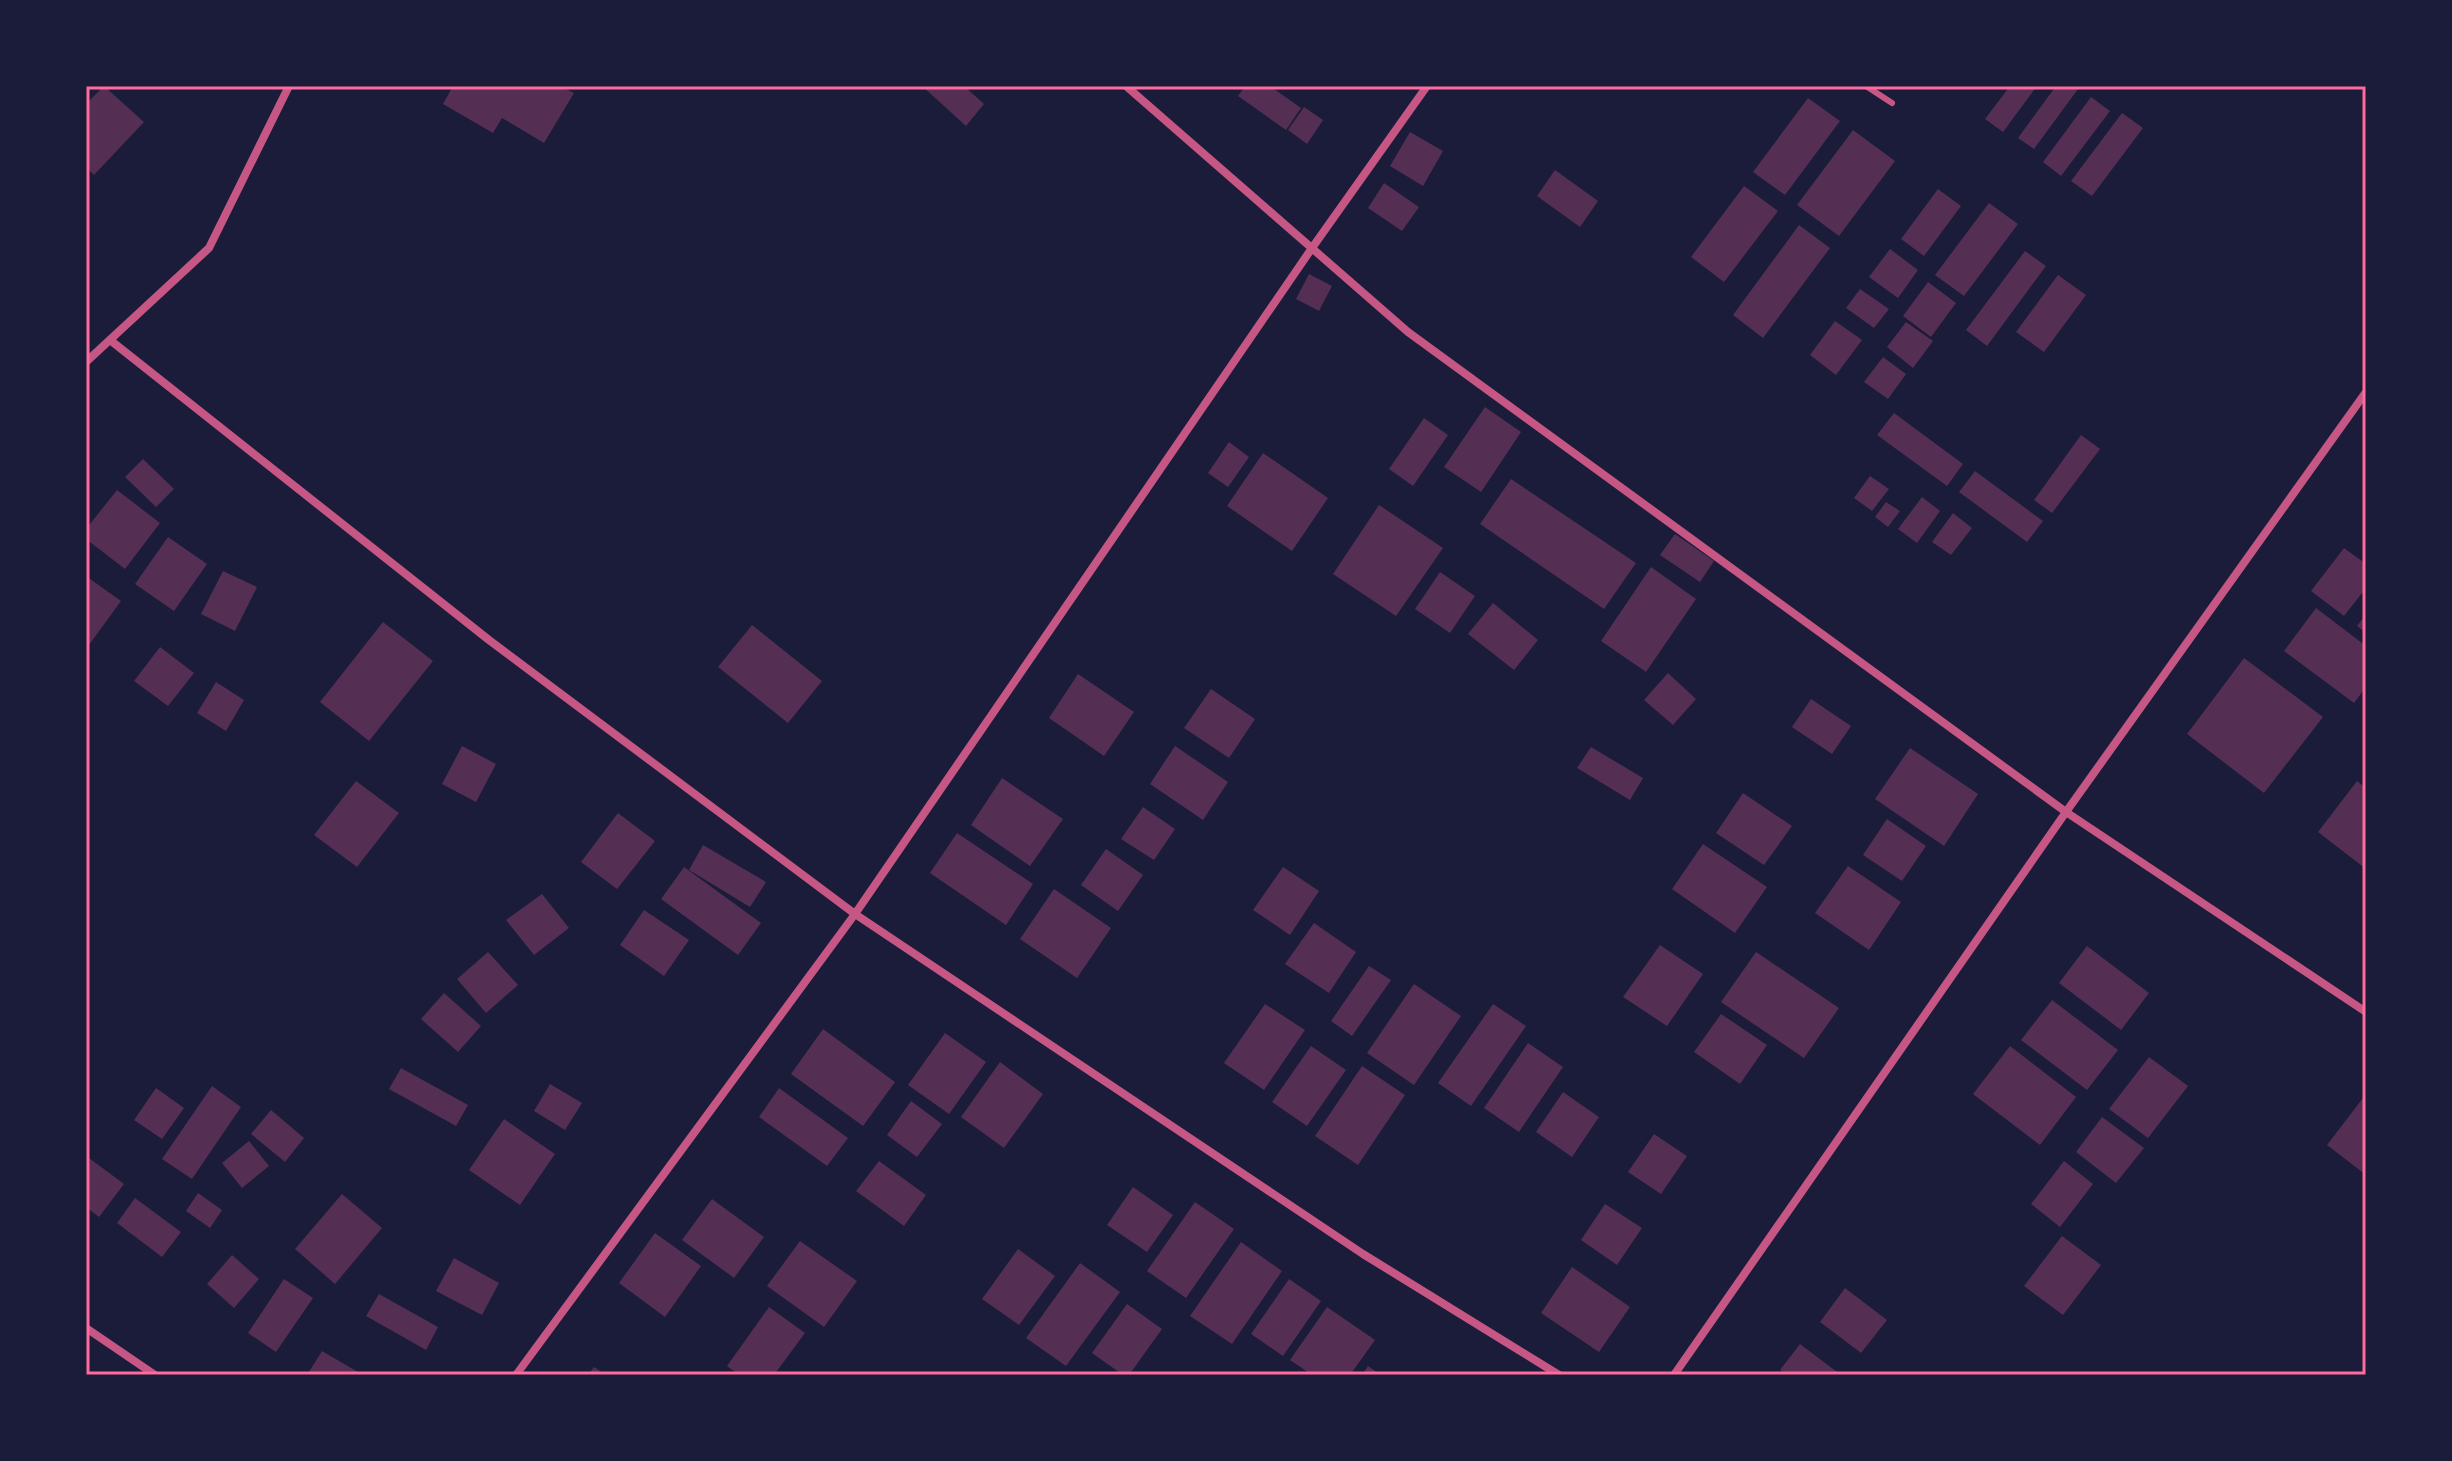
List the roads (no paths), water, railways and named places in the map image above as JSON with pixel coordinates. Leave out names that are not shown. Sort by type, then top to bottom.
[{"type":"street","points":[[86,362],[209,248],[289,86]]},
{"type":"street","points":[[1126,86],[1137,90],[1408,332],[2066,812],[2366,1012]]},
{"type":"street","points":[[516,1375],[855,914],[1312,248],[1427,86]]},
{"type":"street","points":[[110,340],[489,640],[855,914],[1363,1254],[1559,1375]]},
{"type":"street","points":[[1674,1375],[2066,812],[2366,392]]},
{"type":"street","points":[[86,1328],[155,1375]]},
{"type":"lane","points":[[1866,86],[1892,103]]}]
